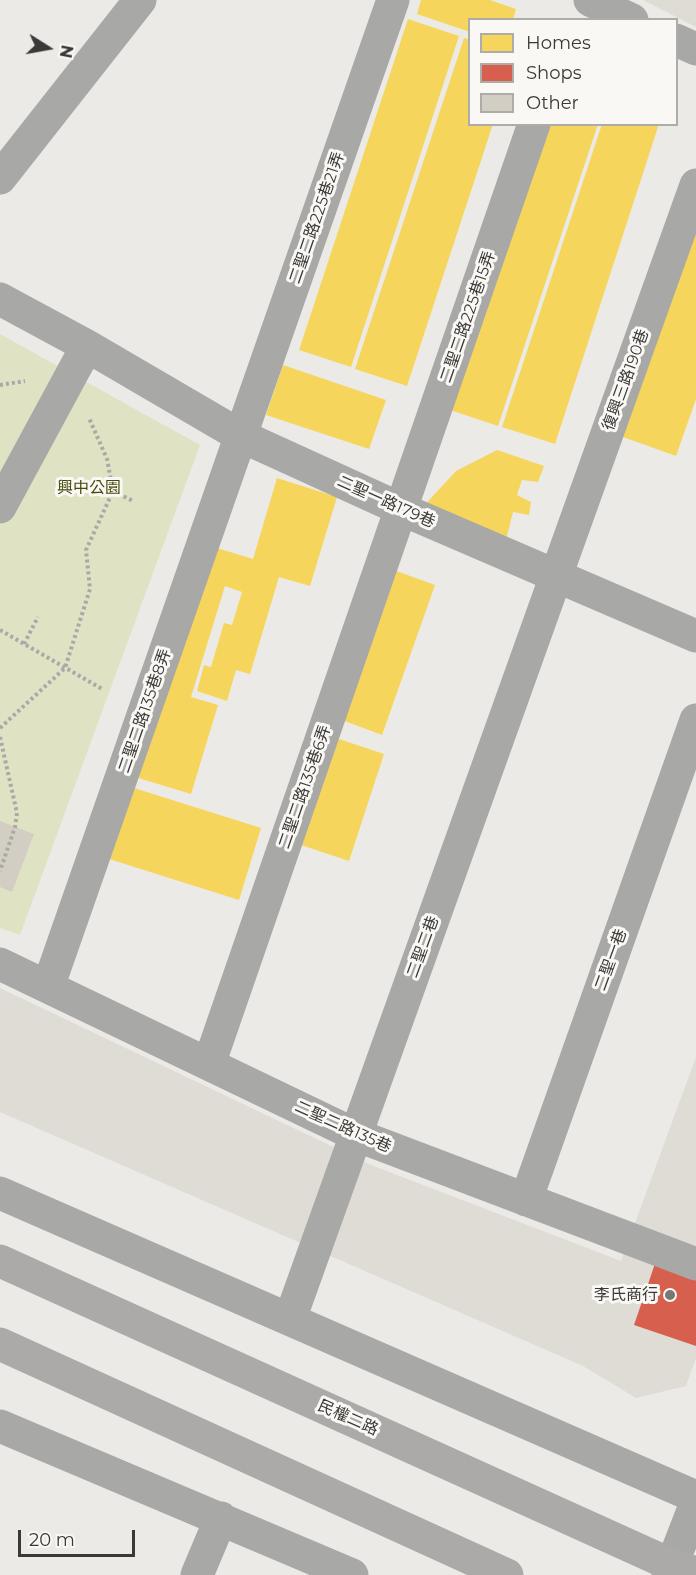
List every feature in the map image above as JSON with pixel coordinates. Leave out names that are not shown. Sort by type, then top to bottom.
[{"type":"main road","name":"民權二路","points":[[0,1261],[679,1571]]},
{"type":"main road","points":[[0,1344],[507,1575]]},
{"type":"street","points":[[0,178],[140,0]]},
{"type":"street","name":"二聖二路225巷21弄","points":[[241,436],[393,0]]},
{"type":"street","points":[[572,18],[578,0]]},
{"type":"street","points":[[590,0],[628,18]]},
{"type":"street","points":[[678,41],[696,49]]},
{"type":"street","name":"二聖二路225巷15弄","points":[[401,509],[533,126]]},
{"type":"street","name":"復興三路190巷","points":[[556,575],[696,185]]},
{"type":"street","name":"二聖一路179巷","points":[[0,299],[87,346],[241,436],[401,509],[696,636]]},
{"type":"street","points":[[0,507],[87,346]]},
{"type":"street","name":"二聖二路135巷8弄","points":[[48,987],[241,436]]},
{"type":"street","name":"二聖二路135巷6弄","points":[[209,1064],[401,509]]},
{"type":"street","name":"二聖二巷","points":[[290,1319],[556,575]]},
{"type":"street","name":"二聖一巷","points":[[526,1200],[696,720]]},
{"type":"street","name":"二聖二路135巷","points":[[0,964],[356,1135],[696,1264]]},
{"type":"street","points":[[0,1193],[696,1497]]},
{"type":"street","points":[[0,1426],[352,1575]]},
{"type":"street","points":[[679,1571],[696,1503]]},
{"type":"street","points":[[197,1575],[221,1518]]},
{"type":"path","points":[[0,728],[65,668],[90,589],[86,550],[113,491],[107,459],[86,409]]},
{"type":"path","points":[[113,491],[133,501]]},
{"type":"path","points":[[24,644],[38,617]]},
{"type":"path","points":[[0,630],[102,689]]},
{"type":"path","points":[[0,737],[17,813],[15,827],[0,871]]},
{"type":"shaded area","points":[[643,0],[696,0],[696,27]]},
{"type":"shaded area","points":[[0,988],[371,1165],[621,1261],[696,1057],[696,1358],[686,1386],[636,1398],[583,1366],[0,1112]]},
{"type":"green space","name":"興中公園","points":[[0,334],[200,445],[20,935],[0,928]]},
{"type":"building: Homes","points":[[421,0],[490,0],[516,9],[514,18],[468,18],[468,31],[417,14]]},
{"type":"building: Homes","points":[[408,19],[459,36],[351,367],[299,350]]},
{"type":"building: Homes","points":[[464,38],[468,39],[468,126],[492,126],[407,386],[355,369]]},
{"type":"building: Homes","points":[[539,126],[597,126],[498,426],[447,409]]},
{"type":"building: Homes","points":[[601,126],[658,126],[555,444],[502,427]]},
{"type":"building: Homes","points":[[696,222],[696,399],[676,456],[609,432]]},
{"type":"building: Homes","points":[[283,365],[386,400],[369,449],[266,415]]},
{"type":"building: Homes","points":[[497,450],[544,466],[538,482],[522,480],[517,495],[531,502],[529,515],[513,512],[505,544],[420,510],[456,471]]},
{"type":"building: Homes","points":[[277,478],[337,497],[310,586],[279,577],[250,674],[236,670],[227,701],[197,691],[204,665],[211,667],[224,623],[232,625],[242,592],[225,586],[191,697],[218,705],[191,794],[135,777],[207,545],[253,559]]},
{"type":"building: Homes","points":[[388,568],[435,585],[382,735],[334,717]]},
{"type":"building: Homes","points":[[327,735],[384,754],[349,861],[292,842]]},
{"type":"building: Homes","points":[[131,787],[261,828],[239,900],[109,859]]},
{"type":"building: Shops","name":"李氏商行","points":[[659,1252],[696,1264],[696,1346],[634,1325]]},
{"type":"building: Other","points":[[0,821],[34,834],[12,892],[0,887]]},
{"type":"place","name":"李氏商行","points":[[670,1295]]}]
